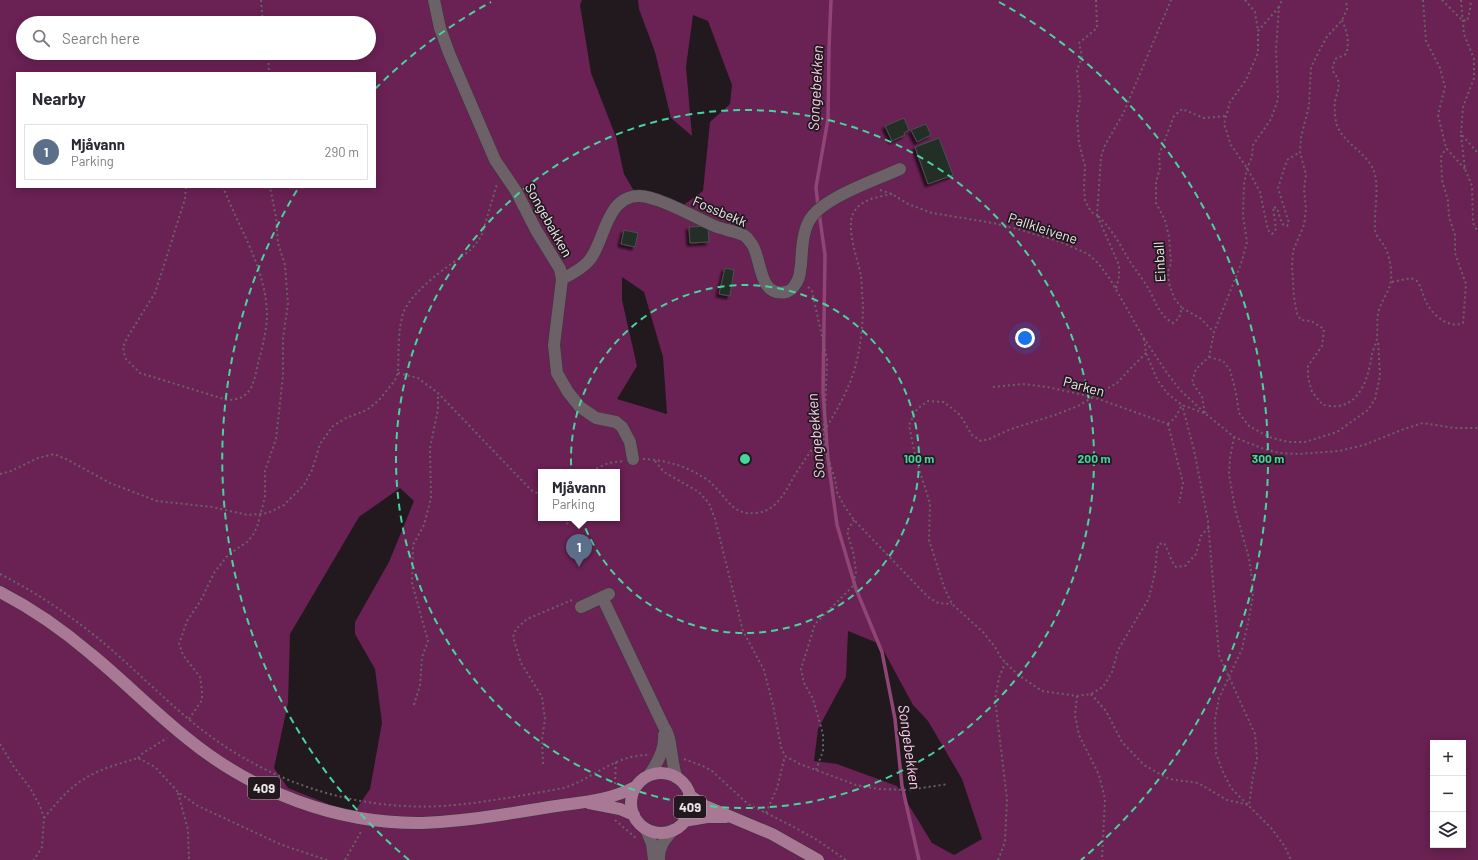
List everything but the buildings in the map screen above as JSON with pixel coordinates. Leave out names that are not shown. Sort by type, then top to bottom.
[{"type":"main road","name":"409","points":[[0,592],[31,609],[74,639],[192,742],[226,767],[285,797],[325,810],[369,819],[421,823],[454,821],[588,802],[618,795],[636,787],[649,775],[664,773],[677,778],[685,785],[689,795],[690,808],[684,820],[673,830],[659,832],[646,829],[637,821],[634,815],[620,809],[588,802]]},
{"type":"main road","points":[[634,815],[631,798],[636,787]]},
{"type":"main road","name":"409","points":[[689,795],[703,805],[772,834],[818,860]]},
{"type":"main road","name":"409","points":[[684,820],[707,817],[729,817]]},
{"type":"street","name":"Songebakken","points":[[434,0],[440,28],[449,53],[485,137],[502,171],[516,191],[536,230],[560,269],[562,279],[554,344],[557,373],[568,392],[580,407],[596,418],[616,422],[622,427],[630,442],[633,459]]},
{"type":"street","points":[[799,277],[803,240],[808,223],[813,215],[832,199],[900,169]]},
{"type":"street","name":"Fossbekk","points":[[562,279],[585,265],[592,257],[617,205],[625,200],[637,196],[646,197],[718,227],[743,235],[753,245],[765,283],[775,292],[788,292],[793,288],[799,277]]},
{"type":"street","points":[[579,603],[606,596],[664,727],[663,744],[665,756],[672,766],[677,778]]},
{"type":"street","points":[[649,775],[665,756]]},
{"type":"street","points":[[646,829],[652,844],[654,860]]},
{"type":"street","points":[[659,860],[660,848],[663,841],[673,830]]},
{"type":"path","points":[[261,0],[263,16]]},
{"type":"path","points":[[1096,0],[1098,28],[1079,43],[1082,56],[1077,71],[1080,99],[1077,117],[1079,143],[1085,166],[1085,200],[1091,212],[1097,215]]},
{"type":"path","points":[[1116,288],[1119,277],[1119,265],[1097,215],[1101,157],[1105,145],[1123,114],[1171,0]]},
{"type":"path","points":[[1245,0],[1255,12],[1258,31],[1258,53],[1246,80],[1230,102],[1224,124],[1231,146],[1260,192],[1268,230],[1272,234],[1276,229],[1273,207],[1277,208],[1282,224],[1287,226],[1289,223],[1278,188],[1287,160],[1300,152]]},
{"type":"path","points":[[1258,31],[1279,7],[1282,0]]},
{"type":"path","points":[[1346,0],[1347,9],[1342,20],[1326,38],[1311,67],[1308,106],[1301,137],[1300,152],[1306,175],[1304,190],[1306,209],[1304,225],[1293,251],[1292,266],[1294,297],[1297,314],[1301,320],[1311,321],[1324,329],[1322,346],[1308,366],[1308,378],[1312,392],[1322,405],[1338,406],[1350,402],[1360,391],[1368,376],[1372,352],[1377,338]]},
{"type":"path","points":[[1423,0],[1426,41],[1440,68],[1446,87],[1438,115],[1446,148],[1464,169],[1472,186],[1473,223],[1478,232]]},
{"type":"path","points":[[1442,0],[1462,20],[1467,21],[1471,0]]},
{"type":"path","points":[[1461,0],[1464,34],[1474,59],[1474,78],[1463,107],[1461,134],[1464,169]]},
{"type":"path","points":[[1206,414],[1202,397],[1192,382],[1196,369],[1209,357],[1214,332],[1241,264],[1247,242],[1243,216],[1246,168],[1252,157],[1253,145],[1271,118],[1278,99],[1276,50],[1279,7]]},
{"type":"path","points":[[1209,357],[1224,361],[1230,370],[1239,413],[1248,426],[1269,437],[1288,442],[1305,442],[1337,432],[1368,410],[1375,399],[1380,376],[1376,323],[1379,309],[1392,282],[1391,269],[1386,248],[1375,232],[1374,214],[1377,191],[1373,169],[1366,159],[1346,140],[1336,123],[1334,102],[1339,89],[1339,78],[1332,70],[1335,59],[1346,54],[1349,45],[1347,30],[1342,20]]},
{"type":"path","points":[[268,60],[269,72]]},
{"type":"path","name":"Einball","points":[[1097,215],[1104,221],[1148,287],[1166,319],[1174,323],[1179,318],[1182,308],[1174,298],[1169,283],[1168,272],[1171,263],[1168,237],[1165,220],[1156,203],[1156,182],[1160,168],[1159,155],[1174,116],[1182,110],[1204,118],[1226,116]]},
{"type":"path","points":[[1461,134],[1478,153]]},
{"type":"path","points":[[1392,282],[1411,278],[1418,281],[1427,305],[1440,319],[1451,325],[1463,323],[1466,284],[1455,253],[1455,235],[1448,217],[1448,201],[1442,180],[1441,157],[1446,148]]},
{"type":"path","points":[[0,474],[11,471],[38,458],[54,454],[110,483],[157,501],[212,507],[248,515],[268,513],[284,504],[304,485],[312,470],[320,444],[333,426],[346,418],[367,410],[384,395],[395,380],[398,374],[401,325],[405,309],[420,289],[452,263],[469,252],[478,242],[482,234],[495,189],[502,171]]},
{"type":"path","points":[[186,188],[185,199],[155,293],[127,338],[124,353],[131,365],[140,373],[227,400],[235,400],[250,391],[264,338],[267,314],[264,290],[250,249],[223,188]]},
{"type":"path","points":[[189,719],[202,700],[202,691],[200,677],[183,655],[179,644],[187,621],[201,600],[214,574],[228,555],[247,542],[257,527],[265,497],[265,471],[276,439],[283,376],[283,338],[288,304],[285,265],[278,243],[276,217],[270,188]]},
{"type":"path","name":"Pallkleivene","points":[[823,433],[849,386],[862,331],[863,304],[861,277],[851,229],[852,218],[857,208],[865,201],[892,194],[908,204],[932,213],[993,223],[1021,230],[1061,242],[1088,254],[1098,263],[1116,288],[1143,337],[1180,390],[1234,437],[1264,449],[1280,453],[1299,454],[1339,451],[1364,445],[1423,423],[1454,428],[1478,428]]},
{"type":"path","points":[[799,277],[812,291],[827,359],[823,433],[825,449],[835,479],[837,492],[854,520],[928,598],[938,603],[952,604]]},
{"type":"path","points":[[1182,308],[1200,318],[1214,332]]},
{"type":"path","points":[[1143,337],[1146,353],[1158,381],[1168,394],[1182,405],[1206,414]]},
{"type":"path","points":[[1146,353],[1117,383],[1078,406],[1010,429],[981,441],[972,435],[960,415],[944,402],[928,401],[917,409],[909,425],[916,460],[930,503],[929,540],[944,588],[952,604],[983,632],[995,647],[1000,658],[1017,674],[1042,691],[1077,696],[1091,694],[1102,687],[1112,672],[1118,650],[1149,598],[1159,544],[1164,543],[1168,549],[1171,561],[1176,567],[1184,566],[1196,554],[1201,536],[1209,527]]},
{"type":"path","points":[[398,374],[418,378],[438,393],[531,490],[538,494]]},
{"type":"path","name":"Parken","points":[[993,387],[1023,384],[1046,387],[1093,397],[1168,424]]},
{"type":"path","points":[[414,705],[420,685],[422,656],[428,641],[412,583],[412,545],[424,525],[431,498],[430,448],[438,409],[438,393]]},
{"type":"path","points":[[1179,503],[1183,483],[1168,424],[1175,418],[1182,405]]},
{"type":"path","points":[[1182,405],[1194,450],[1209,527],[1219,655],[1254,734],[1258,758],[1253,776],[1249,805]]},
{"type":"path","points":[[595,469],[610,463],[633,459],[654,460],[690,470],[713,485],[731,506],[743,512],[754,514],[765,512],[780,501],[823,433]]},
{"type":"path","points":[[1234,437],[1229,474],[1235,509],[1249,558],[1253,596],[1242,649],[1219,698],[1215,719],[1216,753],[1231,788],[1272,829],[1285,847],[1291,860]]},
{"type":"path","points":[[654,460],[664,472],[699,492],[709,503],[715,519],[743,631],[764,670],[773,705],[781,747],[785,756],[800,764],[856,785],[900,791],[948,784]]},
{"type":"path","points":[[816,770],[823,751],[823,734],[813,699],[804,683],[801,668],[815,624],[853,586],[856,572],[854,556],[847,531],[854,520]]},
{"type":"path","points":[[566,521],[569,526]]},
{"type":"path","points":[[0,574],[33,592],[95,635],[189,719],[235,753],[282,778],[326,793],[365,802],[385,804],[425,806],[456,805],[558,790],[576,784],[616,761],[640,755],[665,756],[693,762],[707,768],[748,804],[817,840],[846,860]]},
{"type":"path","points":[[543,764],[543,702],[521,663],[513,637],[516,629],[527,619],[579,603]]},
{"type":"path","points":[[998,860],[1005,842],[1007,798],[995,699],[999,678],[1006,663]]},
{"type":"path","points":[[1091,694],[1106,711],[1122,742],[1144,765],[1169,779],[1198,783],[1227,800],[1249,805]]},
{"type":"path","points":[[1077,696],[1075,715],[1079,735],[1100,775],[1104,800],[1102,860]]},
{"type":"path","points":[[44,818],[61,798],[81,781],[103,769],[138,758],[143,753],[178,730]]},
{"type":"path","points":[[0,744],[14,767],[30,788],[40,806],[44,818],[42,847],[34,860]]},
{"type":"path","points":[[766,813],[777,788],[785,756]]},
{"type":"path","points":[[138,758],[155,767],[178,792],[198,806],[282,845],[327,860]]},
{"type":"path","points":[[178,792],[188,830],[189,860]]},
{"type":"path","points":[[345,860],[369,819]]},
{"type":"shaded area","points":[[0,0],[582,0],[580,5],[591,73],[616,137],[624,174],[637,196],[682,206],[703,191],[710,122],[730,104],[732,85],[708,21],[693,15],[686,67],[692,136],[671,118],[655,52],[639,9],[638,0],[1478,0],[1478,860],[0,860]],"holes":[[[622,277],[644,292],[663,357],[667,414],[617,399],[637,366],[622,300]],[[400,488],[414,501],[389,562],[355,622],[355,634],[375,669],[382,723],[370,789],[353,814],[288,788],[274,768],[288,703],[290,634],[359,517]],[[848,631],[880,644],[913,705],[928,721],[962,779],[982,839],[954,855],[932,843],[897,786],[837,764],[814,761],[818,729],[846,677]]]},
{"type":"waterway","name":"Songebekken","points":[[818,206],[816,187],[828,119],[831,0]]},
{"type":"waterway","name":"Songebekken","points":[[819,212],[825,255],[823,392],[828,459],[837,525],[856,589],[882,652],[895,719],[902,786],[919,860]]},
{"type":"place","name":"Mjåvann","points":[[579,567]]}]
